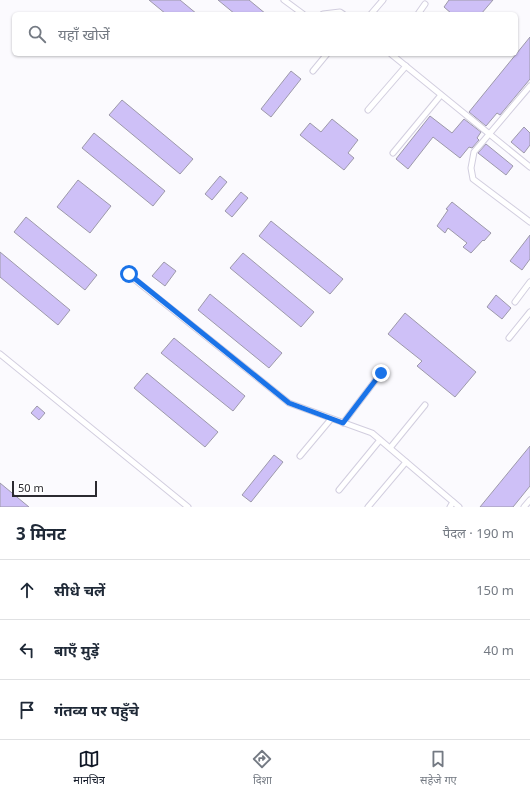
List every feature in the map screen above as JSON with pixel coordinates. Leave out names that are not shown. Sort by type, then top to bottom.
[{"type":"lane","points":[[284,0],[299,12]]},
{"type":"lane","points":[[373,12],[383,0]]},
{"type":"lane","points":[[419,12],[425,4]]},
{"type":"lane","points":[[313,71],[325,56]]},
{"type":"lane","points":[[394,56],[530,167]]},
{"type":"lane","points":[[368,110],[406,66]]},
{"type":"lane","points":[[529,89],[474,152],[471,168],[473,179],[530,222]]},
{"type":"lane","points":[[393,153],[441,95]]},
{"type":"lane","points":[[129,274],[289,403],[372,433],[459,507]]},
{"type":"lane","points":[[515,302],[530,282]]},
{"type":"lane","points":[[509,338],[530,312]]},
{"type":"lane","points":[[0,354],[188,507]]},
{"type":"lane","points":[[343,423],[381,373]]},
{"type":"lane","points":[[390,448],[425,405]]},
{"type":"lane","points":[[300,456],[331,418]]},
{"type":"lane","points":[[339,490],[380,440]]},
{"type":"lane","points":[[368,507],[406,462]]},
{"type":"lane","points":[[524,507],[530,500]]},
{"type":"lane","points":[[450,507],[454,502]]},
{"type":"building","points":[[149,0],[180,0],[195,12],[164,12]]},
{"type":"building","points":[[218,0],[249,0],[264,12],[233,12]]},
{"type":"building","points":[[449,0],[493,0],[483,12],[450,12],[444,7]]},
{"type":"building","points":[[530,37],[530,79],[500,115],[497,113],[486,126],[469,112],[515,56],[518,56],[518,52]]},
{"type":"building","points":[[291,71],[301,79],[271,117],[261,109]]},
{"type":"building","points":[[122,100],[193,159],[180,174],[109,115]]},
{"type":"building","points":[[430,116],[452,133],[464,119],[481,132],[477,138],[479,140],[472,148],[469,147],[460,158],[433,137],[408,169],[396,159]]},
{"type":"building","points":[[332,119],[358,140],[348,153],[354,158],[344,170],[300,135],[310,123],[321,132]]},
{"type":"building","points":[[524,127],[530,133],[530,145],[524,153],[511,142]]},
{"type":"building","points":[[94,133],[165,191],[153,206],[82,148]]},
{"type":"building","points":[[486,144],[513,166],[506,175],[478,153]]},
{"type":"building","points":[[220,176],[227,182],[212,200],[205,194]]},
{"type":"building","points":[[78,180],[111,206],[90,233],[57,207]]},
{"type":"building","points":[[241,192],[248,198],[232,217],[225,211]]},
{"type":"building","points":[[452,202],[491,233],[471,253],[463,247],[467,243],[448,228],[445,233],[437,226],[448,210],[446,209]]},
{"type":"building","points":[[26,217],[97,275],[85,290],[14,232]]},
{"type":"building","points":[[271,221],[343,279],[330,294],[259,236]]},
{"type":"building","points":[[530,235],[530,259],[522,270],[510,261]]},
{"type":"building","points":[[0,252],[70,310],[58,325],[0,277]]},
{"type":"building","points":[[243,253],[314,312],[301,327],[230,268]]},
{"type":"building","points":[[164,262],[176,271],[165,286],[152,276]]},
{"type":"building","points":[[210,294],[282,353],[269,368],[198,310]]},
{"type":"building","points":[[496,295],[511,308],[502,319],[487,307]]},
{"type":"building","points":[[405,313],[476,372],[455,397],[417,366],[422,361],[388,334]]},
{"type":"building","points":[[174,338],[245,396],[233,411],[161,353]]},
{"type":"building","points":[[147,373],[218,432],[205,447],[134,388]]},
{"type":"building","points":[[37,406],[45,413],[39,420],[31,413]]},
{"type":"building","points":[[530,446],[530,486],[513,507],[480,507]]},
{"type":"building","points":[[274,455],[283,462],[251,502],[242,495]]},
{"type":"building","points":[[0,483],[29,507],[0,507]]},
{"type":"route","points":[[129,274],[289,403],[343,423],[381,373]]}]
